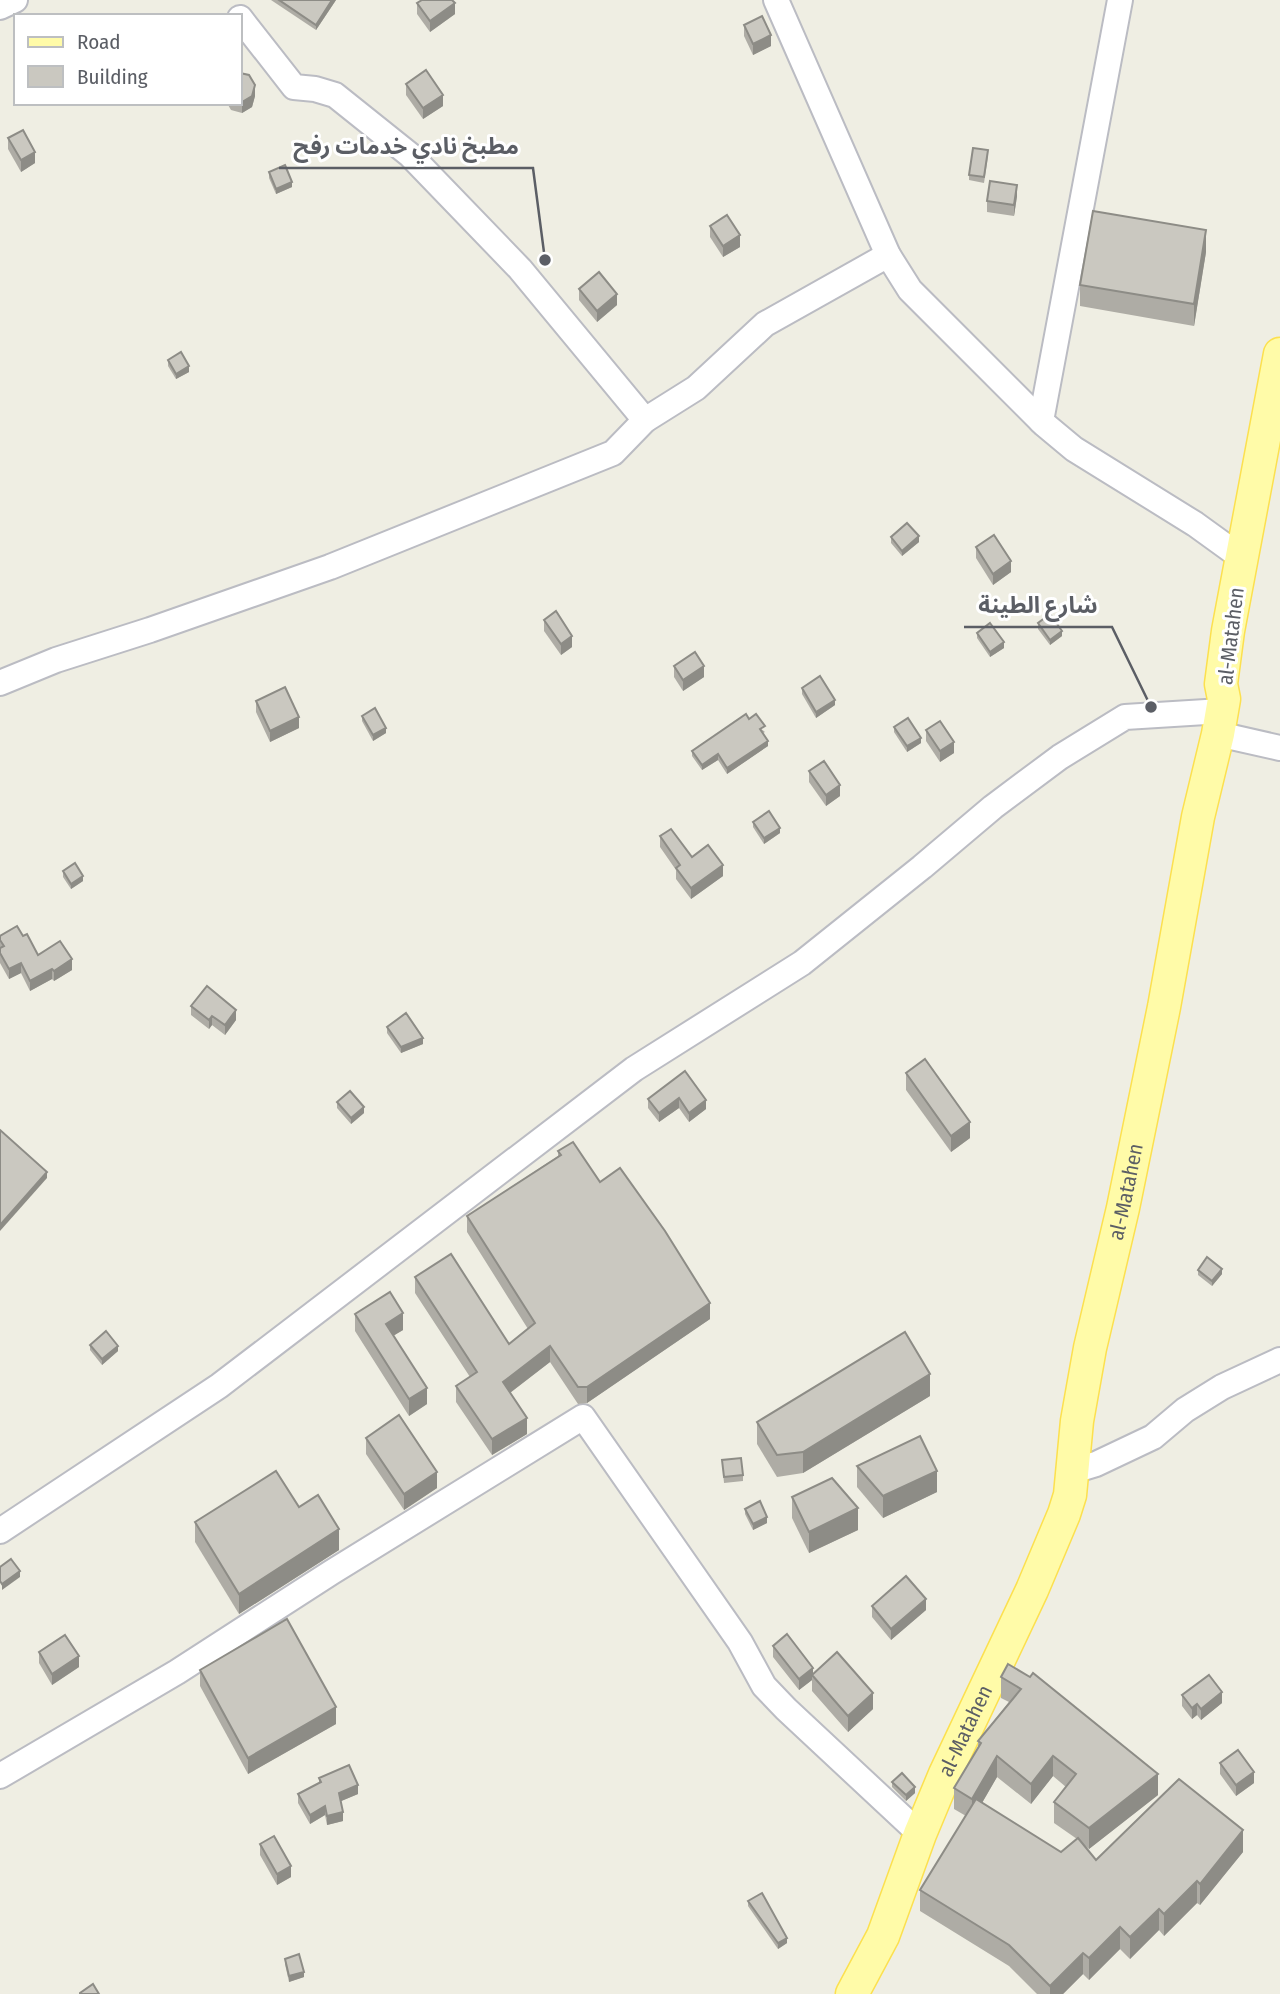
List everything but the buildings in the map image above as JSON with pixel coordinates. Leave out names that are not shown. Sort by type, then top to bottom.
[{"type":"main road","name":"al-Matahen","points":[[852,1994],[883,1936],[945,1774],[1032,1590],[1064,1514],[1073,1471],[1077,1421],[1090,1348],[1123,1208],[1164,1007],[1198,817],[1220,722],[1224,699],[1221,684],[1280,354]]},
{"type":"street","points":[[0,7],[15,0]]},
{"type":"street","points":[[225,0],[237,14]]},
{"type":"street","points":[[776,0],[888,255],[910,290],[1041,421],[1074,449],[1195,524],[1242,558]]},
{"type":"street","points":[[1041,421],[1120,0]]},
{"type":"street","points":[[242,21],[294,87],[335,95],[410,155],[520,270],[645,420]]},
{"type":"street","points":[[0,683],[56,660],[330,567],[613,453],[645,420],[696,387],[765,324],[888,255]]},
{"type":"street","points":[[0,1531],[219,1385],[634,1069],[802,962],[993,807],[1060,757],[1125,718],[1220,722],[1280,748]]},
{"type":"street","points":[[1073,1471],[1096,1464],[1153,1437],[1185,1410],[1222,1387],[1280,1360]]},
{"type":"street","points":[[0,1776],[177,1672],[583,1417],[740,1642],[764,1686],[920,1834]]},
{"type":"place","name":"مطبخ نادي خدمات رفح","points":[[545,260]]},
{"type":"place","name":"شارع الطينة","points":[[1151,707]]}]
